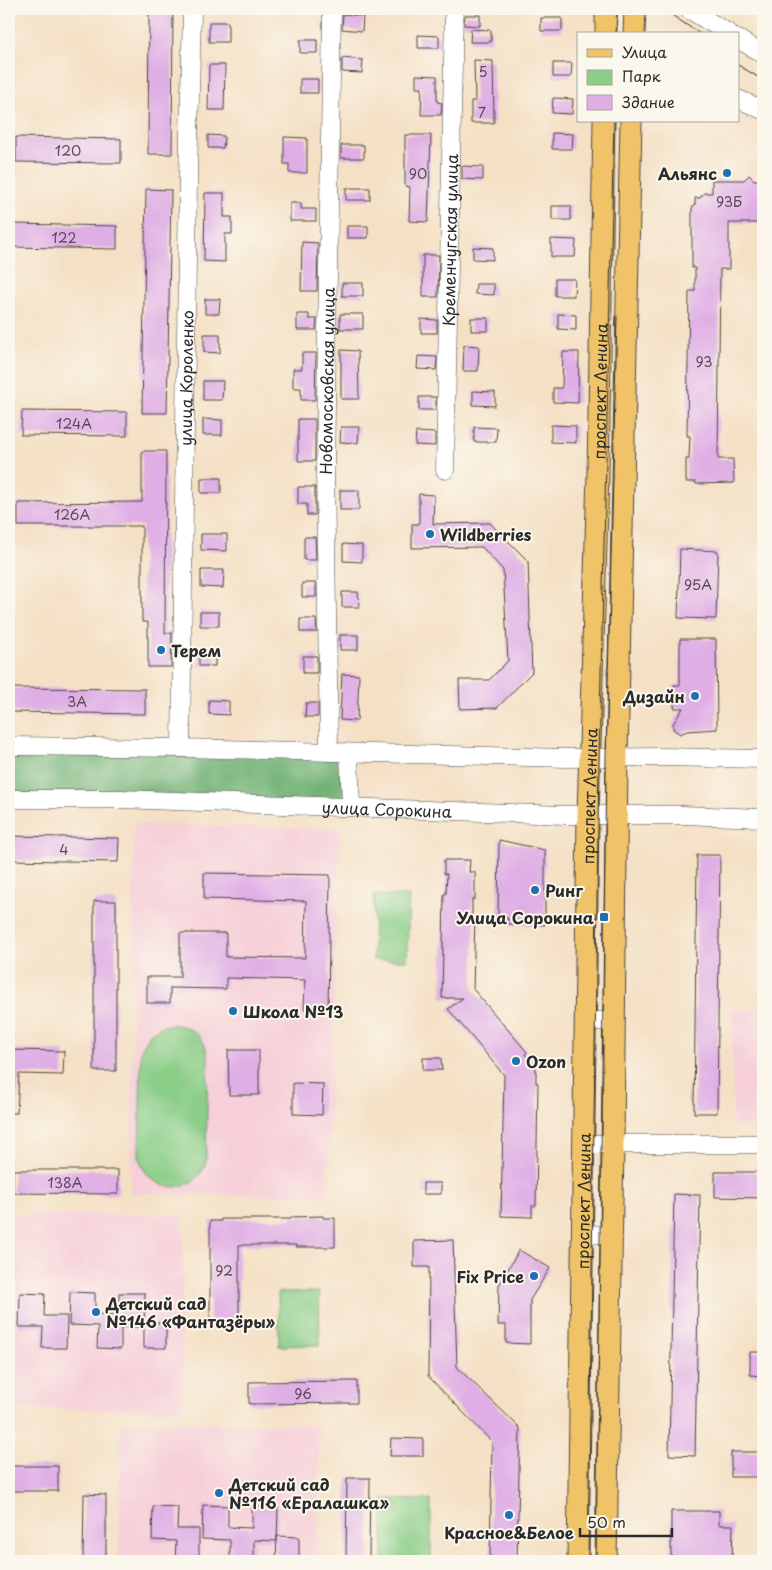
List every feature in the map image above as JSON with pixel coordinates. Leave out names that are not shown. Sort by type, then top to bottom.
[{"type":"main road","points":[[606,9],[606,32]]},
{"type":"main road","points":[[634,32],[635,9]]},
{"type":"main road","name":"проспект Ленина","points":[[578,1561],[588,815],[598,473],[604,122]]},
{"type":"main road","name":"проспект Ленина","points":[[606,1561],[612,1235],[617,757],[632,122]]},
{"type":"street","name":"улица Короленко","points":[[181,748],[192,9]]},
{"type":"street","name":"Новомосковская улица","points":[[329,752],[325,470],[332,9]]},
{"type":"street","name":"Кременчугская улица","points":[[445,470],[454,9]]},
{"type":"street","points":[[688,9],[727,32]]},
{"type":"street","points":[[740,40],[763,54]]},
{"type":"street","points":[[740,100],[763,110]]},
{"type":"street","points":[[598,473],[623,474]]},
{"type":"street","points":[[9,746],[181,748],[590,758],[763,759]]},
{"type":"street","points":[[349,753],[351,807]]},
{"type":"street","name":"улица Сорокина","points":[[9,799],[120,799],[588,815],[682,815],[763,818]]},
{"type":"street","points":[[586,1020],[614,1022]]},
{"type":"street","points":[[584,1144],[763,1144]]},
{"type":"street","points":[[582,1234],[612,1235]]},
{"type":"street","points":[[579,1488],[607,1490]]},
{"type":"shaded area","name":"Школа №13","points":[[134,824],[340,829],[327,1196],[131,1193]]},
{"type":"shaded area","points":[[732,1010],[763,1010],[763,1126],[733,1126]]},
{"type":"shaded area","name":"Детский сад №146 «Фантазёры»","points":[[9,1214],[183,1215],[182,1410],[9,1409]]},
{"type":"shaded area","name":"Детский сад №116 «Ералашка»","points":[[120,1423],[319,1425],[318,1561],[119,1561]]},
{"type":"green space","points":[[9,746],[349,753],[351,807],[9,799]]},
{"type":"green space","points":[[374,895],[409,896],[407,960],[373,960]]},
{"type":"green space","points":[[168,1025],[183,1026],[195,1032],[200,1037],[208,1057],[206,1162],[200,1174],[191,1182],[171,1187],[160,1184],[151,1178],[143,1168],[139,1156],[141,1050],[150,1034],[160,1027]]},
{"type":"green space","points":[[278,1292],[319,1292],[320,1345],[279,1346]]},
{"type":"green space","points":[[383,1499],[431,1500],[431,1561],[383,1561]]},
{"type":"building","points":[[149,9],[173,9],[172,154],[148,154]]},
{"type":"building","points":[[343,14],[363,16],[362,31],[342,29]]},
{"type":"building","points":[[465,15],[480,15],[480,26],[464,25]]},
{"type":"building","points":[[541,18],[562,18],[562,31],[541,31]]},
{"type":"building","points":[[209,22],[228,22],[228,42],[209,42]]},
{"type":"building","points":[[471,29],[491,30],[491,42],[470,42]]},
{"type":"building","points":[[418,35],[439,36],[439,48],[418,48]]},
{"type":"building","points":[[300,40],[317,40],[317,53],[300,53]]},
{"type":"building","points":[[342,58],[363,60],[362,73],[342,72]]},
{"type":"building","points":[[474,60],[493,61],[494,123],[471,123],[471,101],[475,101]]},
{"type":"building","points":[[553,63],[572,63],[571,77],[553,77]]},
{"type":"building","points":[[209,65],[225,65],[224,110],[208,110]]},
{"type":"building","points":[[416,75],[437,76],[437,102],[442,103],[441,115],[421,115],[422,88],[416,88]]},
{"type":"building","points":[[300,79],[318,79],[318,93],[300,93]]},
{"type":"building","points":[[553,98],[573,99],[572,114],[552,113]]},
{"type":"building","points":[[552,133],[573,134],[572,149],[552,149]]},
{"type":"building","points":[[208,135],[224,136],[223,148],[208,148]]},
{"type":"building","points":[[405,135],[431,135],[428,222],[409,221],[410,187],[405,186]]},
{"type":"building","points":[[16,137],[121,139],[121,163],[16,162]]},
{"type":"building","points":[[284,137],[307,138],[307,173],[289,173],[289,164],[284,164]]},
{"type":"building","points":[[341,145],[364,145],[364,158],[341,158]]},
{"type":"building","points":[[462,166],[483,167],[483,180],[462,179]]},
{"type":"building","points":[[749,175],[754,180],[763,180],[763,223],[729,223],[729,269],[720,269],[718,459],[733,459],[734,483],[696,484],[696,482],[686,482],[686,459],[689,459],[690,436],[687,436],[689,291],[695,291],[695,268],[692,268],[692,208],[695,204],[695,198],[700,198],[704,193],[712,193],[712,180],[744,180]]},
{"type":"building","points":[[346,188],[370,188],[370,200],[346,200]]},
{"type":"building","points":[[146,189],[171,190],[167,413],[142,413]]},
{"type":"building","points":[[205,193],[224,193],[224,217],[232,217],[232,234],[225,234],[225,262],[204,261]]},
{"type":"building","points":[[290,203],[301,203],[301,209],[316,209],[316,221],[290,221]]},
{"type":"building","points":[[552,206],[571,206],[571,220],[552,220]]},
{"type":"building","points":[[11,224],[117,226],[117,249],[11,247]]},
{"type":"building","points":[[347,226],[368,226],[368,238],[347,238]]},
{"type":"building","points":[[551,239],[576,240],[575,257],[551,257]]},
{"type":"building","points":[[302,242],[318,243],[317,291],[301,291]]},
{"type":"building","points":[[473,247],[493,248],[493,260],[473,259]]},
{"type":"building","points":[[423,255],[439,255],[438,297],[423,297]]},
{"type":"building","points":[[555,279],[575,279],[574,296],[555,296]]},
{"type":"building","points":[[342,283],[363,283],[363,296],[342,296]]},
{"type":"building","points":[[476,284],[494,284],[494,295],[475,294]]},
{"type":"building","points":[[205,299],[220,299],[219,314],[205,314]]},
{"type":"building","points":[[297,314],[309,314],[309,319],[317,319],[316,330],[297,330]]},
{"type":"building","points":[[340,314],[363,314],[363,329],[340,329]]},
{"type":"building","points":[[558,314],[576,315],[576,330],[558,329]]},
{"type":"building","points":[[471,318],[488,318],[488,331],[471,331]]},
{"type":"building","points":[[421,319],[437,320],[437,333],[421,333]]},
{"type":"building","points":[[204,334],[220,334],[220,353],[204,352]]},
{"type":"building","points":[[464,345],[479,346],[478,371],[463,371]]},
{"type":"building","points":[[341,350],[358,351],[359,399],[341,399]]},
{"type":"building","points":[[563,352],[579,352],[578,403],[553,402],[553,388],[562,388]]},
{"type":"building","points":[[302,353],[316,353],[315,400],[301,400],[301,388],[293,388],[293,369],[302,369]]},
{"type":"building","points":[[418,356],[437,357],[436,370],[417,369]]},
{"type":"building","points":[[203,381],[223,381],[222,400],[203,400]]},
{"type":"building","points":[[473,391],[495,392],[495,406],[473,405]]},
{"type":"building","points":[[419,397],[436,397],[436,410],[419,410]]},
{"type":"building","points":[[22,411],[127,412],[127,436],[21,435]]},
{"type":"building","points":[[203,419],[222,420],[222,435],[203,435]]},
{"type":"building","points":[[298,419],[315,419],[315,461],[298,461]]},
{"type":"building","points":[[551,425],[576,426],[576,443],[551,442]]},
{"type":"building","points":[[341,427],[359,427],[358,443],[340,442]]},
{"type":"building","points":[[474,427],[497,428],[496,442],[474,442]]},
{"type":"building","points":[[416,432],[435,433],[435,446],[415,445]]},
{"type":"building","points":[[142,451],[166,451],[165,633],[172,633],[171,667],[148,667],[148,622],[142,622],[142,526],[18,526],[18,503],[142,502]]},
{"type":"building","points":[[201,478],[221,478],[221,493],[201,493]]},
{"type":"building","points":[[298,487],[315,487],[315,515],[307,515],[307,504],[298,504]]},
{"type":"building","points":[[340,490],[359,490],[359,510],[340,510]]},
{"type":"building","points":[[419,494],[434,495],[433,524],[490,523],[528,561],[532,672],[497,708],[460,709],[459,680],[489,680],[508,661],[503,570],[482,547],[412,548],[412,524],[419,524]]},
{"type":"building","points":[[201,534],[227,534],[227,551],[201,550]]},
{"type":"building","points":[[304,537],[315,537],[316,560],[304,560]]},
{"type":"building","points":[[343,544],[362,545],[362,562],[343,561]]},
{"type":"building","points":[[680,549],[718,551],[716,619],[678,618]]},
{"type":"building","points":[[201,570],[224,570],[223,588],[201,587]]},
{"type":"building","points":[[302,583],[316,583],[316,597],[302,597]]},
{"type":"building","points":[[342,592],[358,592],[359,607],[342,607]]},
{"type":"building","points":[[200,612],[219,612],[219,626],[200,626]]},
{"type":"building","points":[[300,619],[316,619],[317,632],[300,632]]},
{"type":"building","points":[[340,635],[358,635],[358,650],[340,650]]},
{"type":"building","name":"Дизайн","points":[[680,639],[716,639],[717,729],[687,731],[680,734],[673,729],[673,724],[683,708],[674,708],[674,685],[680,685]]},
{"type":"building","points":[[199,650],[215,650],[215,666],[199,666]]},
{"type":"building","points":[[303,656],[317,656],[317,673],[303,673]]},
{"type":"building","points":[[342,674],[359,675],[357,721],[340,720]]},
{"type":"building","points":[[9,688],[145,689],[145,714],[9,712]]},
{"type":"building","points":[[209,700],[229,701],[229,715],[209,714]]},
{"type":"building","points":[[306,703],[318,703],[318,717],[305,717]]},
{"type":"building","points":[[9,836],[119,838],[118,862],[9,860]]},
{"type":"building","points":[[499,840],[545,850],[545,925],[507,924],[508,918],[498,918]]},
{"type":"building","points":[[697,855],[720,855],[717,1113],[694,1113]]},
{"type":"building","points":[[444,860],[470,860],[469,872],[475,872],[475,899],[472,899],[472,918],[475,918],[473,989],[527,1052],[525,1054],[536,1068],[536,1083],[538,1083],[536,1206],[532,1206],[532,1217],[501,1216],[504,1075],[448,1009],[463,998],[442,998],[444,894],[446,894],[447,874],[444,874]]},
{"type":"building","points":[[204,873],[330,875],[328,1009],[304,1009],[305,980],[226,978],[226,989],[170,988],[170,1003],[147,1003],[147,977],[180,977],[180,933],[226,933],[226,957],[305,958],[306,901],[204,899]]},
{"type":"building","points":[[94,901],[116,901],[116,1071],[94,1071]]},
{"type":"building","points":[[9,1050],[64,1051],[63,1075],[19,1074],[17,1113],[9,1113]]},
{"type":"building","points":[[228,1050],[259,1050],[259,1095],[229,1095]]},
{"type":"building","points":[[423,1058],[441,1058],[442,1070],[423,1070]]},
{"type":"building","points":[[293,1083],[323,1084],[322,1115],[293,1114]]},
{"type":"building","points":[[13,1170],[118,1170],[118,1194],[13,1193]]},
{"type":"building","points":[[715,1172],[763,1172],[763,1198],[715,1197]]},
{"type":"building","points":[[423,1183],[441,1183],[441,1194],[423,1194]]},
{"type":"building","points":[[674,1194],[700,1195],[695,1456],[669,1455]]},
{"type":"building","points":[[323,1216],[323,1218],[335,1218],[335,1247],[239,1245],[239,1324],[210,1325],[210,1221],[221,1221],[221,1219],[291,1219],[291,1217]]},
{"type":"building","points":[[453,1240],[457,1367],[520,1428],[517,1561],[490,1561],[492,1442],[428,1376],[429,1267],[414,1267],[414,1241]]},
{"type":"building","points":[[519,1250],[550,1268],[530,1300],[530,1344],[506,1343],[506,1325],[498,1325],[499,1285]]},
{"type":"building","points":[[70,1292],[95,1293],[95,1314],[119,1315],[119,1293],[145,1293],[144,1327],[121,1327],[121,1349],[97,1348],[98,1326],[69,1325]]},
{"type":"building","points":[[20,1293],[45,1294],[44,1316],[67,1316],[66,1348],[42,1348],[43,1327],[19,1327]]},
{"type":"building","points":[[144,1323],[166,1323],[166,1348],[144,1348]]},
{"type":"building","points":[[750,1352],[763,1352],[763,1376],[750,1375]]},
{"type":"building","points":[[357,1381],[357,1403],[249,1404],[249,1382]]},
{"type":"building","points":[[391,1438],[423,1439],[423,1456],[390,1456]]},
{"type":"building","points":[[731,1452],[763,1452],[763,1477],[731,1477]]},
{"type":"building","points":[[9,1466],[58,1466],[58,1491],[9,1491]]},
{"type":"building","points":[[347,1478],[370,1478],[369,1561],[346,1561]]},
{"type":"building","points":[[84,1494],[106,1495],[106,1561],[83,1561]]},
{"type":"building","points":[[203,1505],[228,1506],[228,1527],[252,1528],[252,1506],[278,1507],[277,1541],[254,1540],[254,1561],[230,1561],[230,1540],[202,1539]]},
{"type":"building","points":[[153,1506],[178,1507],[177,1529],[199,1529],[199,1561],[175,1561],[176,1541],[152,1540]]},
{"type":"building","points":[[671,1511],[719,1511],[719,1525],[733,1525],[732,1561],[671,1561]]},
{"type":"building","points":[[277,1536],[299,1537],[299,1561],[276,1561]]},
{"type":"tram line","points":[[616,32],[617,9]]},
{"type":"tram line","points":[[663,9],[697,32]]},
{"type":"tram line","points":[[740,66],[763,80]]},
{"type":"tram line","points":[[588,1561],[599,758],[614,122]]},
{"type":"tram line","points":[[596,1561],[606,757],[617,316]]},
{"type":"place","name":"Альянс","points":[[727,173]]},
{"type":"place","name":"Wildberries","points":[[430,534]]},
{"type":"place","name":"Терем","points":[[161,650]]},
{"type":"place","name":"Дизайн","points":[[695,696]]},
{"type":"place","name":"Ринг","points":[[535,890]]},
{"type":"place","name":"Улица Сорокина","points":[[604,917]]},
{"type":"place","name":"Школа №13","points":[[233,1011]]},
{"type":"place","name":"Ozon","points":[[516,1061]]},
{"type":"place","name":"Fix Price","points":[[534,1276]]},
{"type":"place","name":"Детский сад №146 «Фантазёры»","points":[[96,1312]]},
{"type":"place","name":"Детский сад №116 «Ералашка»","points":[[219,1493]]},
{"type":"place","name":"Красное&Белое","points":[[509,1515]]}]
